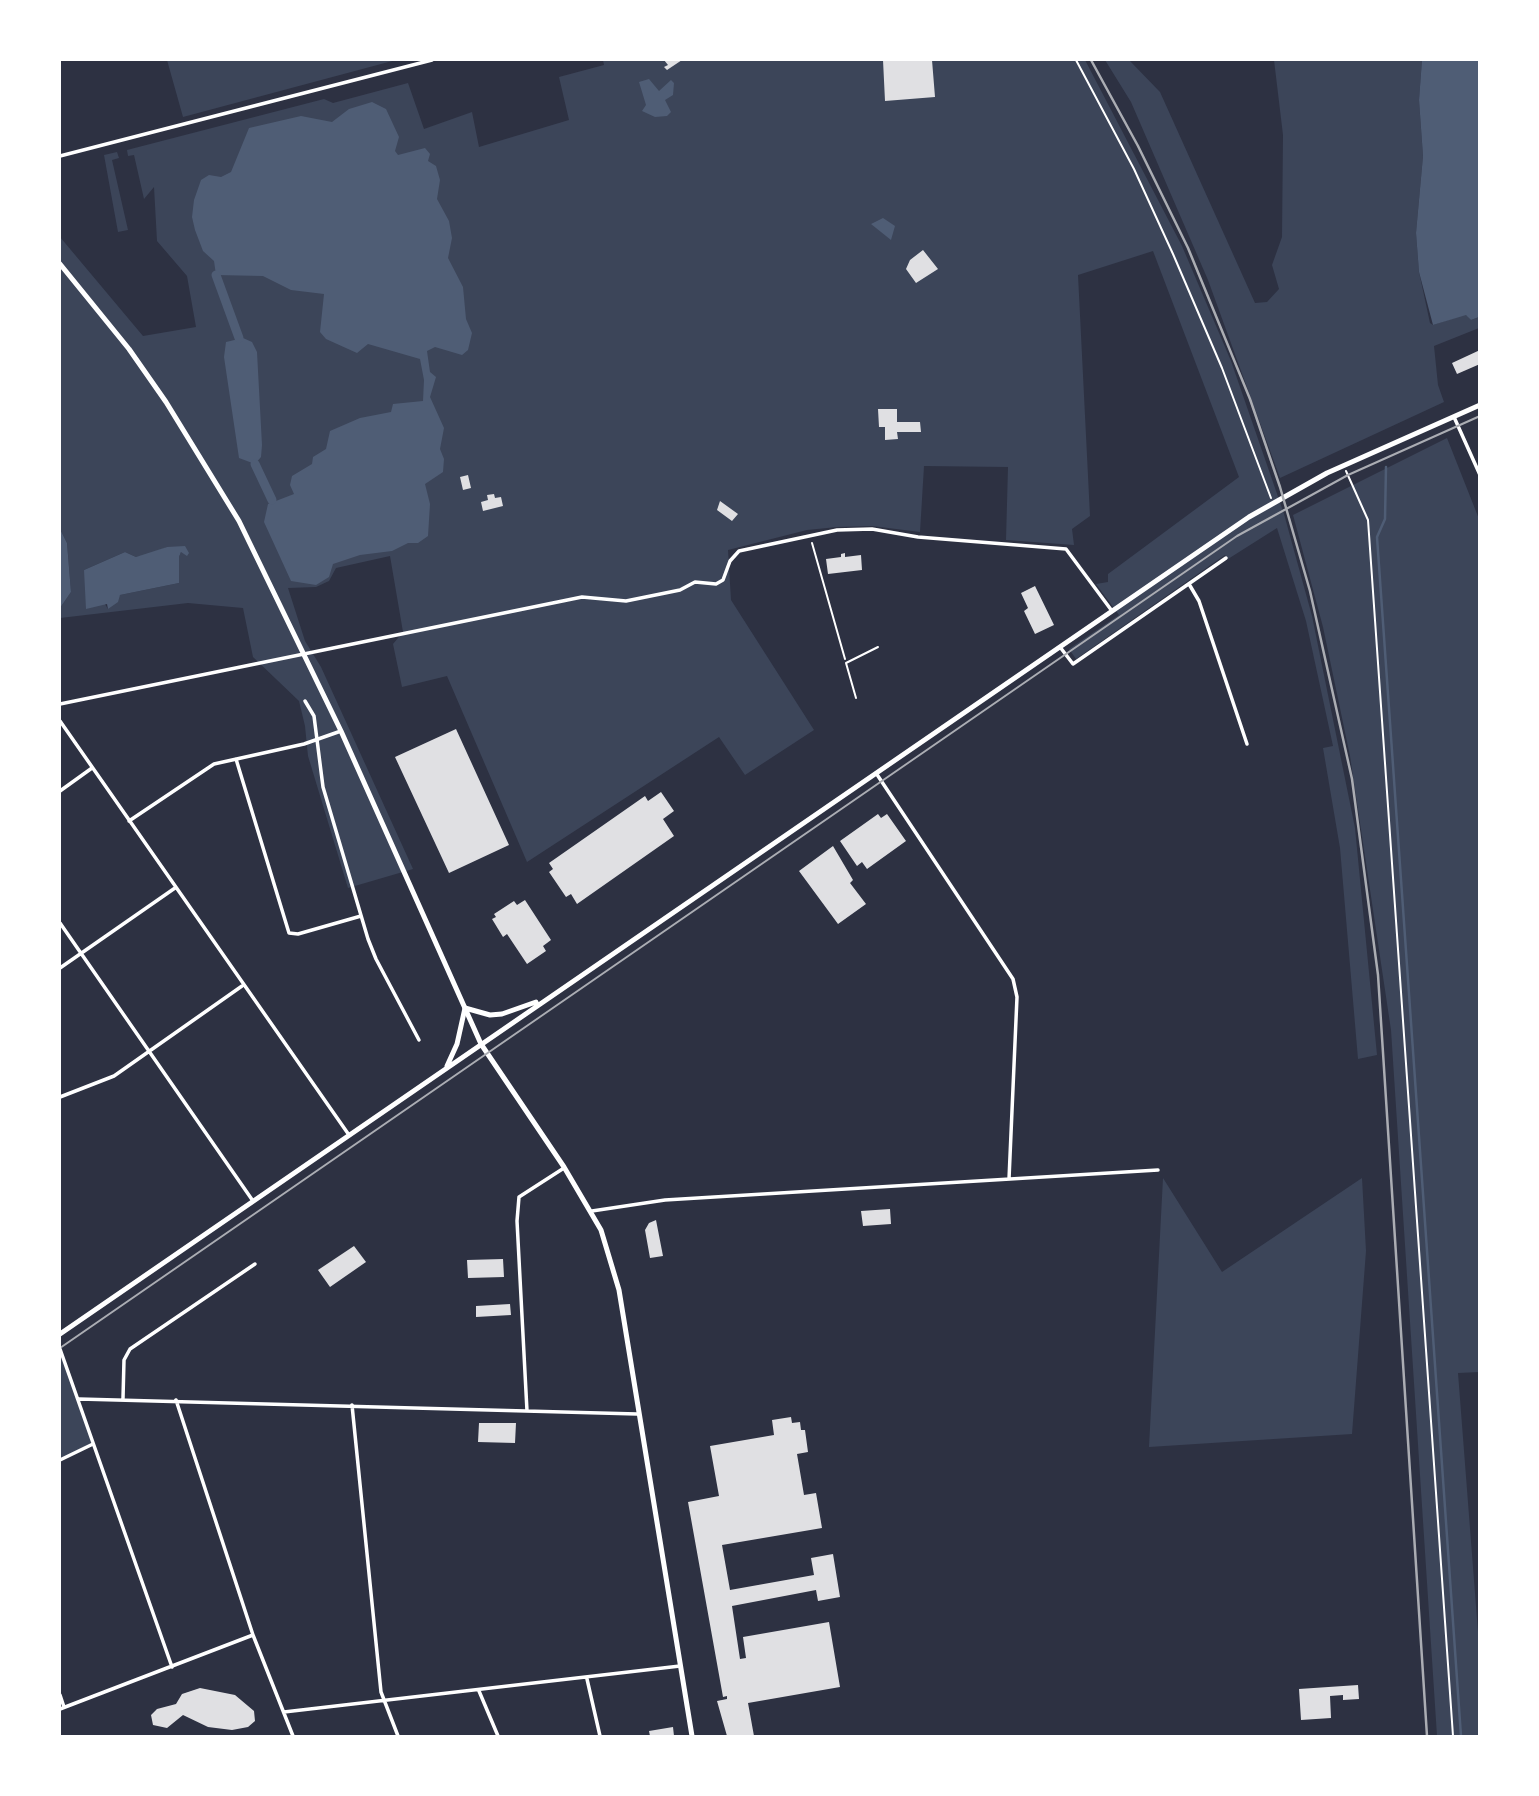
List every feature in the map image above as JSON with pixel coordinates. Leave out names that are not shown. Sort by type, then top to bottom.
[{"type":"main road","points":[[60,264],[129,349],[200,454],[239,521],[341,731],[481,1044],[564,1167],[592,1212],[607,1246],[619,1290],[637,1414],[692,1737]]},
{"type":"main road","points":[[60,1334],[542,1000],[1272,502],[1343,466],[1479,405]]},
{"type":"main road","points":[[465,1008],[490,1015],[502,1014],[542,1000]]},
{"type":"main road","points":[[445,1069],[457,1044],[465,1008]]},
{"type":"street","points":[[60,156],[432,60]]},
{"type":"street","points":[[1454,416],[1479,475]]},
{"type":"street","points":[[60,704],[582,597],[626,601],[680,590],[695,582],[716,584],[723,580],[730,561],[739,551],[809,534],[872,529],[918,537],[1060,547],[1074,556],[1112,611]]},
{"type":"street","points":[[1060,647],[1073,664],[1226,558]]},
{"type":"street","points":[[1189,584],[1199,601],[1247,744]]},
{"type":"street","points":[[305,701],[314,716],[323,787],[361,916],[376,959],[419,1040]]},
{"type":"street","points":[[60,721],[349,1135]]},
{"type":"street","points":[[129,821],[201,770],[236,759],[316,741],[341,731]]},
{"type":"street","points":[[236,759],[289,933],[298,934],[361,916]]},
{"type":"street","points":[[60,791],[92,768]]},
{"type":"street","points":[[876,773],[1013,979],[1017,997],[1009,1179]]},
{"type":"street","points":[[60,968],[175,888]]},
{"type":"street","points":[[60,923],[253,1201]]},
{"type":"street","points":[[60,1097],[114,1076],[243,986]]},
{"type":"street","points":[[527,1411],[517,1222],[519,1197],[564,1167]]},
{"type":"street","points":[[592,1212],[666,1200],[1158,1170]]},
{"type":"street","points":[[123,1398],[124,1360],[131,1349],[255,1264]]},
{"type":"street","points":[[60,1349],[172,1667]]},
{"type":"street","points":[[79,1399],[176,1399],[637,1414]]},
{"type":"street","points":[[176,1399],[253,1635],[293,1737]]},
{"type":"street","points":[[352,1405],[383,1700],[398,1737]]},
{"type":"street","points":[[60,1460],[93,1444]]},
{"type":"street","points":[[60,1695],[62,1708],[253,1635]]},
{"type":"street","points":[[284,1712],[587,1679],[680,1666]]},
{"type":"street","points":[[587,1679],[600,1737]]},
{"type":"street","points":[[479,1691],[498,1737]]},
{"type":"lane","points":[[856,698],[846,663],[878,647]]},
{"type":"path","points":[[1076,60],[1134,169],[1173,254],[1272,502]]},
{"type":"path","points":[[1343,466],[1368,520],[1453,1737]]},
{"type":"path","points":[[809,534],[846,663]]},
{"type":"shaded area","points":[[167,60],[396,60],[183,117]]},
{"type":"shaded area","points":[[603,60],[1085,60],[1182,246],[1231,361],[1284,514],[1312,616],[1355,828],[1377,1055],[1358,1059],[1340,848],[1323,748],[1333,746],[1306,621],[1277,528],[1228,559],[1225,555],[1076,659],[1069,649],[1119,615],[1096,584],[1108,582],[1108,574],[1239,477],[1153,251],[1078,275],[1090,516],[1072,529],[1074,545],[1006,540],[1008,467],[924,466],[920,532],[872,526],[837,527],[807,530],[728,550],[731,600],[814,730],[745,775],[719,737],[527,862],[447,676],[402,687],[393,644],[403,632],[390,556],[336,568],[329,581],[316,587],[288,588],[305,641],[321,667],[413,869],[348,888],[308,756],[299,701],[253,657],[243,608],[188,603],[60,618],[60,608],[71,592],[67,543],[60,529],[60,237],[143,336],[196,327],[187,276],[157,241],[154,187],[144,199],[134,155],[128,156],[127,150],[324,99],[333,103],[408,83],[424,129],[472,112],[479,147],[569,120],[559,77],[604,65]],"holes":[[[167,547],[188,553],[181,552],[179,557],[179,583],[120,595],[108,609],[84,570],[125,552],[136,557],[147,556]]]},
{"type":"shaded area","points":[[1105,60],[1129,60],[1160,92],[1255,303],[1267,302],[1279,289],[1272,265],[1282,237],[1283,135],[1274,60],[1422,60],[1419,100],[1423,156],[1416,233],[1419,272],[1430,323],[1433,325],[1466,314],[1471,320],[1479,317],[1479,328],[1434,346],[1438,385],[1444,402],[1280,478],[1208,280],[1131,102]]},
{"type":"shaded area","points":[[1422,60],[1480,60],[1479,317],[1471,320],[1466,315],[1433,325],[1419,272],[1416,233],[1423,156],[1419,100]]},
{"type":"shaded area","points":[[649,79],[659,91],[671,80],[674,83],[673,95],[665,100],[671,112],[667,116],[655,117],[642,111],[646,105],[639,82]]},
{"type":"shaded area","points":[[372,102],[386,109],[399,137],[395,151],[398,155],[425,148],[430,154],[428,161],[436,166],[440,180],[437,199],[449,221],[452,238],[448,258],[463,287],[466,319],[472,333],[468,350],[462,355],[435,347],[427,351],[430,372],[436,377],[430,397],[444,428],[440,449],[444,459],[443,472],[425,484],[430,504],[428,536],[418,543],[408,543],[392,551],[360,555],[333,564],[329,577],[316,585],[291,581],[264,522],[268,504],[294,494],[290,485],[292,476],[312,464],[313,457],[326,449],[330,431],[360,418],[391,412],[393,404],[423,401],[424,380],[420,359],[368,344],[357,353],[326,339],[320,332],[324,294],[291,290],[263,276],[216,275],[214,261],[203,251],[192,217],[201,180],[209,175],[221,177],[231,172],[249,128],[301,116],[332,122],[349,109]]},
{"type":"shaded area","points":[[117,152],[119,158],[112,160],[128,230],[118,232],[104,155]]},
{"type":"shaded area","points":[[883,218],[895,226],[891,240],[871,224]]},
{"type":"shaded area","points":[[243,338],[252,342],[257,352],[262,445],[261,457],[255,464],[239,458],[224,357],[226,342]]},
{"type":"shaded area","points":[[1447,438],[1479,519],[1480,1372],[1458,1373],[1479,1645],[1479,1736],[1437,1736],[1391,1030],[1350,756],[1323,627],[1293,515]]},
{"type":"shaded area","points":[[60,529],[67,543],[71,592],[60,608]]},
{"type":"shaded area","points":[[185,546],[189,553],[187,556],[181,552],[179,557],[179,583],[120,595],[118,602],[108,609],[107,604],[86,609],[84,570],[125,552],[136,557],[167,547]]},
{"type":"shaded area","points":[[1163,1178],[1222,1272],[1362,1178],[1366,1251],[1352,1434],[1149,1447]]},
{"type":"shaded area","points":[[63,1354],[93,1444],[60,1460],[60,1356]]},
{"type":"building","points":[[664,60],[682,60],[667,70],[664,67],[668,65]]},
{"type":"building","points":[[883,60],[932,60],[935,97],[885,101]]},
{"type":"building","points":[[923,250],[938,269],[916,283],[906,269],[910,260]]},
{"type":"building","points":[[1480,350],[1480,364],[1457,374],[1452,363]]},
{"type":"building","points":[[878,409],[897,409],[897,422],[920,422],[921,432],[897,432],[898,439],[885,440],[885,427],[879,427]]},
{"type":"building","points":[[468,475],[471,488],[463,490],[460,477]]},
{"type":"building","points":[[494,494],[495,498],[501,497],[503,506],[483,511],[481,502],[488,500],[487,495]]},
{"type":"building","points":[[720,501],[738,514],[732,521],[717,510]]},
{"type":"building","points":[[845,553],[845,557],[861,555],[862,570],[828,574],[826,559],[841,557],[841,554]]},
{"type":"building","points":[[1035,586],[1054,625],[1035,634],[1024,611],[1028,608],[1021,593]]},
{"type":"building","points":[[456,729],[509,845],[449,873],[395,757]]},
{"type":"building","points":[[661,792],[674,811],[663,819],[674,836],[577,904],[571,894],[566,897],[549,872],[553,869],[549,863],[645,796],[648,801]]},
{"type":"building","points":[[878,814],[881,818],[887,814],[906,841],[867,869],[862,862],[857,866],[840,841]]},
{"type":"building","points":[[833,846],[853,880],[850,883],[866,904],[838,924],[799,871]]},
{"type":"building","points":[[525,900],[551,940],[543,946],[546,951],[527,964],[507,934],[503,937],[492,919],[496,917],[494,914],[514,901],[517,905]]},
{"type":"building","points":[[890,1209],[891,1224],[863,1226],[861,1211]]},
{"type":"building","points":[[656,1220],[663,1256],[650,1258],[645,1230],[649,1223]]},
{"type":"building","points":[[354,1246],[366,1262],[330,1287],[318,1270]]},
{"type":"building","points":[[503,1259],[504,1277],[468,1278],[467,1260]]},
{"type":"building","points":[[510,1304],[511,1315],[476,1317],[476,1306]]},
{"type":"building","points":[[791,1417],[792,1423],[800,1422],[801,1430],[805,1430],[808,1452],[797,1454],[804,1495],[816,1493],[822,1528],[722,1545],[730,1590],[814,1575],[811,1558],[833,1554],[840,1597],[818,1601],[816,1590],[732,1606],[740,1659],[746,1658],[743,1637],[829,1622],[840,1687],[748,1703],[754,1736],[727,1736],[717,1701],[727,1699],[727,1696],[723,1697],[688,1502],[719,1496],[710,1446],[774,1435],[772,1420]]},
{"type":"building","points":[[479,1423],[516,1423],[515,1443],[478,1442]]},
{"type":"building","points":[[1358,1685],[1359,1699],[1343,1700],[1343,1695],[1330,1696],[1331,1718],[1301,1720],[1299,1689]]},
{"type":"building","points":[[200,1688],[235,1695],[254,1711],[255,1721],[248,1727],[232,1730],[208,1727],[183,1715],[167,1728],[153,1725],[151,1715],[157,1709],[176,1704],[182,1694]]},
{"type":"building","points":[[673,1727],[674,1736],[650,1736],[649,1731]]},
{"type":"waterway","points":[[216,275],[239,338]]},
{"type":"waterway","points":[[255,464],[272,500]]},
{"type":"waterway","points":[[1386,467],[1385,519],[1377,537],[1461,1736]]},
{"type":"tram line","points":[[60,1348],[1237,536],[1348,475],[1480,416]]},
{"type":"railway","points":[[1091,60],[1138,146],[1188,248],[1250,399],[1280,487],[1310,591],[1352,779],[1378,975],[1427,1736]]}]
